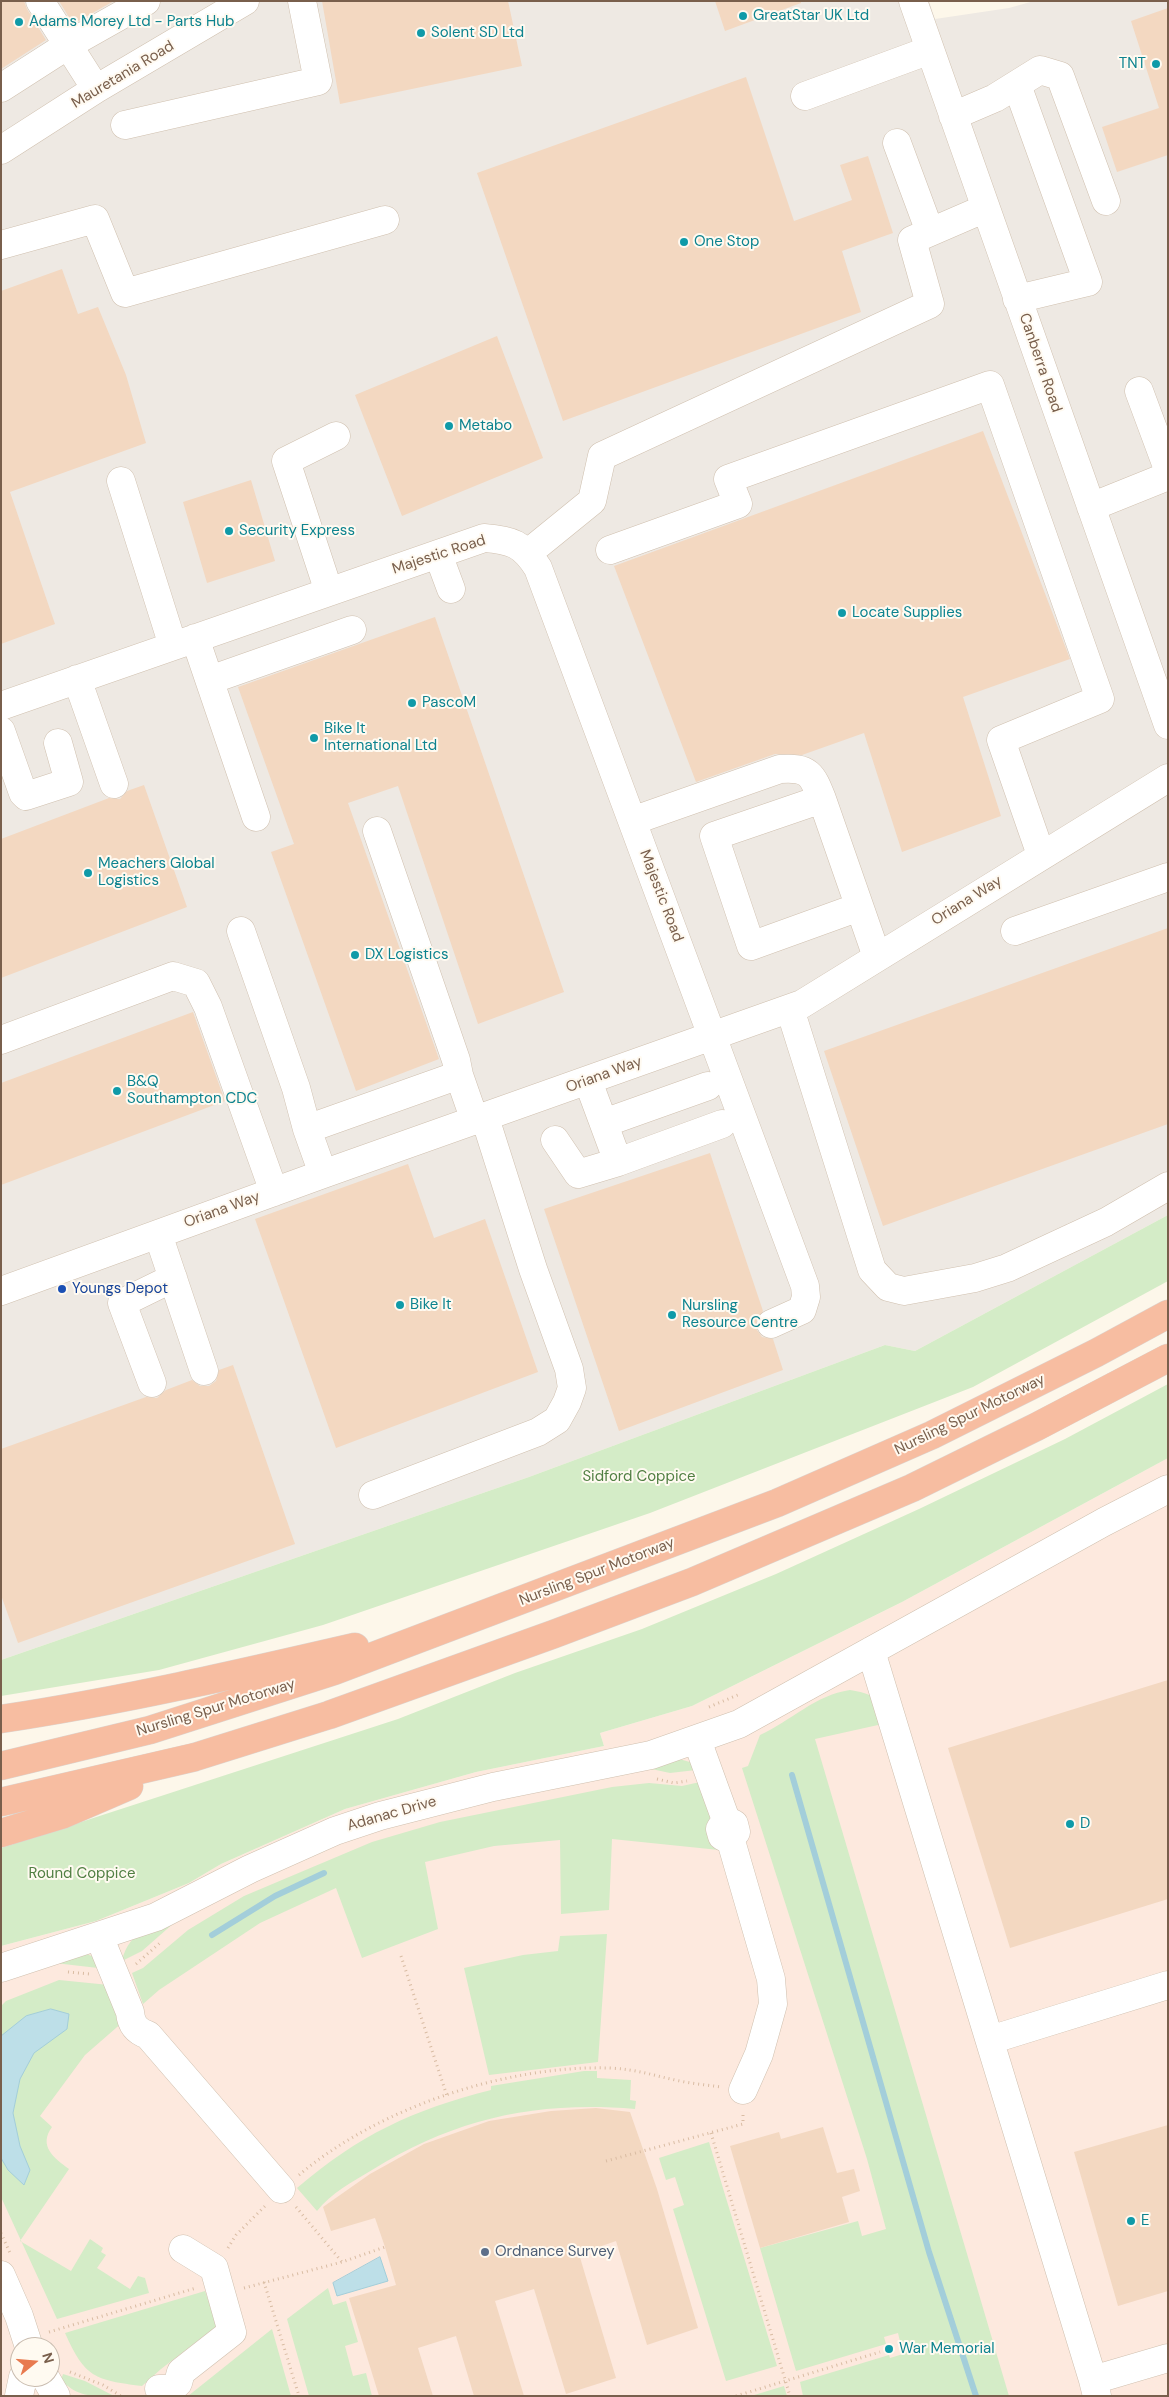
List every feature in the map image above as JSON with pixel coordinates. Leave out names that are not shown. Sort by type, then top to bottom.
[{"type":"highway","name":"Nursling Spur Motorway","points":[[1,1766],[150,1730],[334,1671],[777,1503],[932,1434],[1096,1353],[1168,1314]]},
{"type":"highway","points":[[1,1802],[195,1757],[329,1715],[692,1582],[912,1488],[1036,1427],[1168,1358]]},
{"type":"highway","points":[[1,1719],[56,1711],[198,1684],[464,1621]]},
{"type":"highway","points":[[1,1833],[64,1814],[195,1757]]},
{"type":"street","points":[[40,1],[96,89]]},
{"type":"street","points":[[1,88],[68,45],[146,1]]},
{"type":"street","name":"Mauretania Road","points":[[1,150],[96,89],[245,1]]},
{"type":"street","points":[[125,125],[318,81],[302,1]]},
{"type":"street","name":"Canberra Road","points":[[913,1],[1168,725]]},
{"type":"street","points":[[805,96],[930,50]]},
{"type":"street","points":[[954,116],[995,98],[1040,70],[1060,76],[1106,200]]},
{"type":"street","points":[[1017,84],[1088,282],[1018,299]]},
{"type":"street","points":[[897,143],[930,232]]},
{"type":"street","points":[[528,553],[592,500],[602,456],[930,304],[912,240],[986,208]]},
{"type":"street","points":[[1,245],[95,219],[126,293],[385,220]]},
{"type":"street","points":[[610,550],[738,504],[728,478],[990,385],[1100,699],[1001,740],[1041,855]]},
{"type":"street","points":[[1139,391],[1168,470]]},
{"type":"street","points":[[329,592],[286,461],[336,436]]},
{"type":"street","points":[[1091,507],[1168,476]]},
{"type":"street","points":[[121,481],[184,642],[210,680],[256,817]]},
{"type":"street","name":"Majestic Road","points":[[1,706],[484,538],[502,539],[515,543],[528,553],[538,568],[713,1034],[805,1286],[806,1296],[802,1310],[771,1324]]},
{"type":"street","points":[[438,554],[451,589]]},
{"type":"street","points":[[210,680],[352,630]]},
{"type":"street","points":[[77,680],[114,784]]},
{"type":"street","points":[[1,731],[23,793],[26,796],[69,782],[58,743]]},
{"type":"street","points":[[632,821],[780,769],[797,768],[808,773],[815,782],[822,799],[877,957]]},
{"type":"street","name":"Oriana Way","points":[[1,1291],[323,1174],[480,1120],[713,1034],[802,1004],[1041,855],[1167,782]]},
{"type":"street","points":[[822,799],[714,836],[751,946],[859,907]]},
{"type":"street","points":[[373,1495],[538,1432],[557,1420],[572,1388],[569,1369],[480,1120],[459,1074],[434,994],[376,831]]},
{"type":"street","points":[[1015,931],[1168,877]]},
{"type":"street","points":[[241,931],[296,1088],[307,1129],[323,1174]]},
{"type":"street","points":[[1,1040],[173,976],[196,983],[208,1007],[274,1192]]},
{"type":"street","points":[[790,1009],[872,1270],[888,1287],[904,1291],[975,1278],[1007,1268],[1106,1222],[1168,1186]]},
{"type":"street","points":[[307,1129],[459,1074]]},
{"type":"street","points":[[588,1081],[618,1162]]},
{"type":"street","points":[[604,1123],[708,1086]]},
{"type":"street","points":[[555,1140],[578,1174],[618,1162],[722,1124]]},
{"type":"street","points":[[158,1234],[204,1371]]},
{"type":"street","points":[[152,1383],[122,1303],[173,1278]]},
{"type":"street","name":"Adanac Drive","points":[[1,1968],[156,1917],[250,1869],[335,1831],[380,1816],[493,1787],[651,1756],[739,1724],[1104,1522],[1168,1489]]},
{"type":"street","points":[[872,1651],[1095,2388],[1168,2358]]},
{"type":"street","points":[[697,1740],[728,1831],[771,1980],[773,2004],[759,2054],[743,2090]]},
{"type":"street","points":[[99,1936],[130,2012],[138,2015],[146,2025],[148,2035],[281,2189]]},
{"type":"street","points":[[990,2040],[1168,1986]]},
{"type":"street","points":[[155,2392],[161,2378],[169,2372],[181,2372],[232,2332],[214,2268],[183,2249]]},
{"type":"street","points":[[8,2268],[19,2316],[39,2337]]},
{"type":"path","points":[[655,1779],[674,1783],[687,1781],[708,1773]]},
{"type":"path","points":[[66,1972],[114,1974],[138,1963],[163,1941]]},
{"type":"path","points":[[401,1956],[447,2096]]},
{"type":"path","points":[[51,2337],[204,2286],[236,2236],[281,2189],[306,2169],[351,2139],[402,2112],[447,2096],[510,2078],[565,2068],[611,2068],[648,2072],[679,2081],[743,2090],[742,2124],[606,2161]]},
{"type":"path","points":[[711,2133],[790,2396]]},
{"type":"path","points":[[281,2189],[342,2262]]},
{"type":"path","points":[[1,2233],[8,2268]]},
{"type":"path","points":[[239,2289],[342,2262],[385,2246]]},
{"type":"path","points":[[264,2282],[299,2396]]},
{"type":"path","points":[[736,2396],[880,2352]]},
{"type":"path","points":[[60,2375],[103,2385],[121,2396]]},
{"type":"shaded area","points":[[1,1],[929,1],[935,19],[1009,8],[1034,1],[1168,1],[1168,1215],[915,1351],[885,1345],[529,1477],[1,1660]]},
{"type":"shaded area","points":[[1168,1458],[1168,2396],[1,2396],[1,1946],[96,1921],[189,1883],[221,1864],[345,1809],[476,1772],[604,1746],[600,1733],[692,1706],[902,1602]]},
{"type":"green space","name":"Sidford Coppice","points":[[1168,1215],[1168,1281],[973,1387],[650,1513],[323,1625],[159,1670],[1,1696],[1,1660],[529,1477],[885,1345],[915,1351]]},
{"type":"green space","name":"Round Coppice","points":[[1168,1384],[1168,1458],[902,1602],[692,1706],[600,1733],[604,1746],[476,1772],[345,1809],[221,1864],[189,1883],[96,1921],[1,1946],[1,1848],[398,1719],[515,1673],[642,1629],[776,1574],[919,1509],[1065,1439]]},
{"type":"green space","points":[[850,1690],[865,1693],[875,1698],[881,1707],[885,1721],[878,1725],[815,1739],[1009,2396],[803,2396],[800,2382],[889,2355],[890,2358],[903,2354],[898,2333],[884,2337],[886,2344],[796,2371],[760,2248],[858,2221],[862,2236],[886,2229],[867,2159],[742,1768],[748,1766],[760,1735],[826,1697]]},
{"type":"green space","points":[[676,1758],[693,1763],[696,1770],[670,1773],[642,1767]]},
{"type":"green space","points":[[700,1782],[705,1789],[719,1850],[612,1839],[609,1910],[561,1914],[560,1840],[494,1846],[425,1862],[438,1929],[362,1958],[336,1888],[260,1923],[159,1990],[143,2004],[132,1973],[143,1968],[188,1930],[244,1896],[372,1842],[440,1822],[612,1787],[649,1783],[682,1786]]},
{"type":"green space","points":[[183,1915],[142,1951],[122,1961],[126,1950],[137,1935]]},
{"type":"green space","points":[[607,1934],[598,2062],[489,2075],[464,1968],[523,1955],[558,1951],[560,1936]]},
{"type":"green space","points":[[87,1954],[96,1958],[98,1968],[46,1962]]},
{"type":"green space","points":[[59,1980],[109,1985],[124,2021],[85,2055],[40,2116],[52,2127],[48,2134],[47,2146],[53,2156],[69,2169],[21,2240],[1,2197],[1,2006],[6,2001]]},
{"type":"green space","points":[[584,2071],[597,2071],[597,2078],[631,2080],[630,2100],[636,2101],[635,2109],[598,2107],[530,2111],[466,2126],[435,2137],[372,2170],[335,2193],[317,2211],[297,2188],[342,2153],[411,2116],[436,2106],[491,2090],[491,2086]]},
{"type":"green space","points":[[709,2142],[777,2366],[726,2381],[673,2209],[684,2205],[675,2177],[666,2180],[659,2158]]},
{"type":"green space","points":[[90,2239],[103,2248],[101,2252],[106,2255],[97,2268],[130,2289],[138,2276],[145,2278],[149,2293],[57,2319],[22,2242],[71,2271]]},
{"type":"green space","points":[[328,2288],[333,2305],[346,2301],[358,2342],[345,2346],[353,2376],[366,2373],[372,2396],[309,2396],[287,2319]]},
{"type":"green space","points":[[205,2291],[217,2326],[142,2386],[113,2382],[93,2374],[79,2359],[65,2333]]},
{"type":"green space","points":[[272,2329],[291,2396],[188,2396]]},
{"type":"green space","points":[[63,2374],[85,2381],[114,2396],[79,2393],[61,2380]]},
{"type":"green space","points":[[784,2386],[787,2396],[751,2396]]},
{"type":"water","points":[[51,2009],[69,2014],[67,2029],[34,2053],[20,2079],[13,2113],[20,2146],[30,2170],[24,2185],[8,2170],[1,2158],[1,2036],[26,2016]]},
{"type":"water","points":[[380,2257],[388,2281],[337,2296],[333,2283]]},
{"type":"building","name":"Adams Morey Ltd - Parts Hub","points":[[1,1],[24,1],[46,40],[1,69]]},
{"type":"building","points":[[59,1],[114,1],[73,24]]},
{"type":"building","name":"Solent SD Ltd","points":[[322,1],[508,1],[522,66],[340,104]]},
{"type":"building","name":"GreatStar UK Ltd","points":[[715,1],[801,1],[801,3],[725,31]]},
{"type":"building","name":"TNT","points":[[1168,8],[1168,155],[1117,172],[1102,127],[1159,108],[1131,21]]},
{"type":"building","name":"One Stop","points":[[746,77],[794,221],[852,200],[840,165],[868,156],[893,233],[842,251],[861,312],[563,421],[477,173]]},
{"type":"building","points":[[62,269],[78,314],[98,307],[126,375],[146,443],[10,492],[55,624],[1,644],[1,291]]},
{"type":"building","name":"Metabo","points":[[497,336],[543,458],[402,516],[355,395]]},
{"type":"building","name":"Locate Supplies","points":[[983,431],[1070,659],[963,697],[1001,816],[902,852],[864,733],[802,755],[775,754],[696,782],[614,566]]},
{"type":"building","name":"Security Express","points":[[251,480],[275,561],[207,583],[183,502]]},
{"type":"building","points":[[435,617],[564,992],[478,1024],[398,786],[348,803],[439,1059],[356,1091],[271,852],[294,844],[238,687]]},
{"type":"building","name":"Meachers Global Logistics","points":[[144,785],[187,907],[1,978],[1,839],[109,798],[120,799],[127,791]]},
{"type":"building","points":[[1168,928],[1168,1124],[883,1226],[824,1051]]},
{"type":"building","name":"B&Q Southampton CDC","points":[[193,1012],[225,1101],[1,1185],[1,1083]]},
{"type":"building","name":"Nursling Resource Centre","points":[[710,1153],[763,1311],[756,1322],[757,1330],[762,1337],[773,1339],[783,1370],[619,1431],[544,1209]]},
{"type":"building","name":"Bike It","points":[[408,1164],[434,1238],[485,1219],[538,1372],[336,1448],[255,1219]]},
{"type":"building","points":[[233,1365],[295,1544],[18,1643],[1,1595],[1,1449],[146,1397],[157,1398],[166,1390],[192,1380],[200,1386],[209,1386],[216,1381],[219,1370]]},
{"type":"building","name":"D","points":[[1168,1680],[1168,1899],[1010,1948],[948,1748]]},
{"type":"building","name":"Ordnance Survey","points":[[596,2108],[630,2112],[657,2189],[698,2328],[647,2345],[616,2241],[579,2254],[616,2378],[566,2394],[534,2289],[495,2301],[524,2396],[474,2396],[456,2336],[418,2348],[433,2396],[379,2396],[349,2298],[396,2285],[385,2247],[375,2218],[331,2231],[323,2207],[370,2174],[424,2144],[489,2121],[551,2111]]},
{"type":"building","name":"E","points":[[1168,2125],[1168,2291],[1118,2306],[1074,2152]]},
{"type":"building","points":[[823,2127],[837,2173],[854,2169],[860,2191],[842,2197],[849,2222],[760,2248],[730,2146],[779,2132],[781,2139]]},
{"type":"waterway","points":[[792,1775],[929,2252],[976,2396]]},
{"type":"waterway","points":[[212,1935],[275,1896],[324,1873]]},
{"type":"place","name":"GreatStar UK Ltd","points":[[743,16]]},
{"type":"place","name":"Adams Morey Ltd - Parts Hub","points":[[19,22]]},
{"type":"place","name":"Solent SD Ltd","points":[[421,33]]},
{"type":"place","name":"TNT","points":[[1156,64]]},
{"type":"place","name":"One Stop","points":[[684,242]]},
{"type":"place","name":"Metabo","points":[[449,426]]},
{"type":"place","name":"Security Express","points":[[229,531]]},
{"type":"place","name":"Locate Supplies","points":[[842,613]]},
{"type":"place","name":"PascoM","points":[[412,703]]},
{"type":"place","name":"Bike It International Ltd","points":[[314,738]]},
{"type":"place","name":"Meachers Global Logistics","points":[[88,873]]},
{"type":"place","name":"DX Logistics","points":[[355,955]]},
{"type":"place","name":"B&Q Southampton CDC","points":[[117,1091]]},
{"type":"place","name":"Youngs Depot","points":[[62,1289]]},
{"type":"place","name":"Bike It","points":[[400,1305]]},
{"type":"place","name":"Nursling Resource Centre","points":[[672,1315]]},
{"type":"place","name":"D","points":[[1070,1824]]},
{"type":"place","name":"E","points":[[1131,2221]]},
{"type":"place","name":"Ordnance Survey","points":[[485,2252]]},
{"type":"place","name":"War Memorial","points":[[889,2349]]}]
